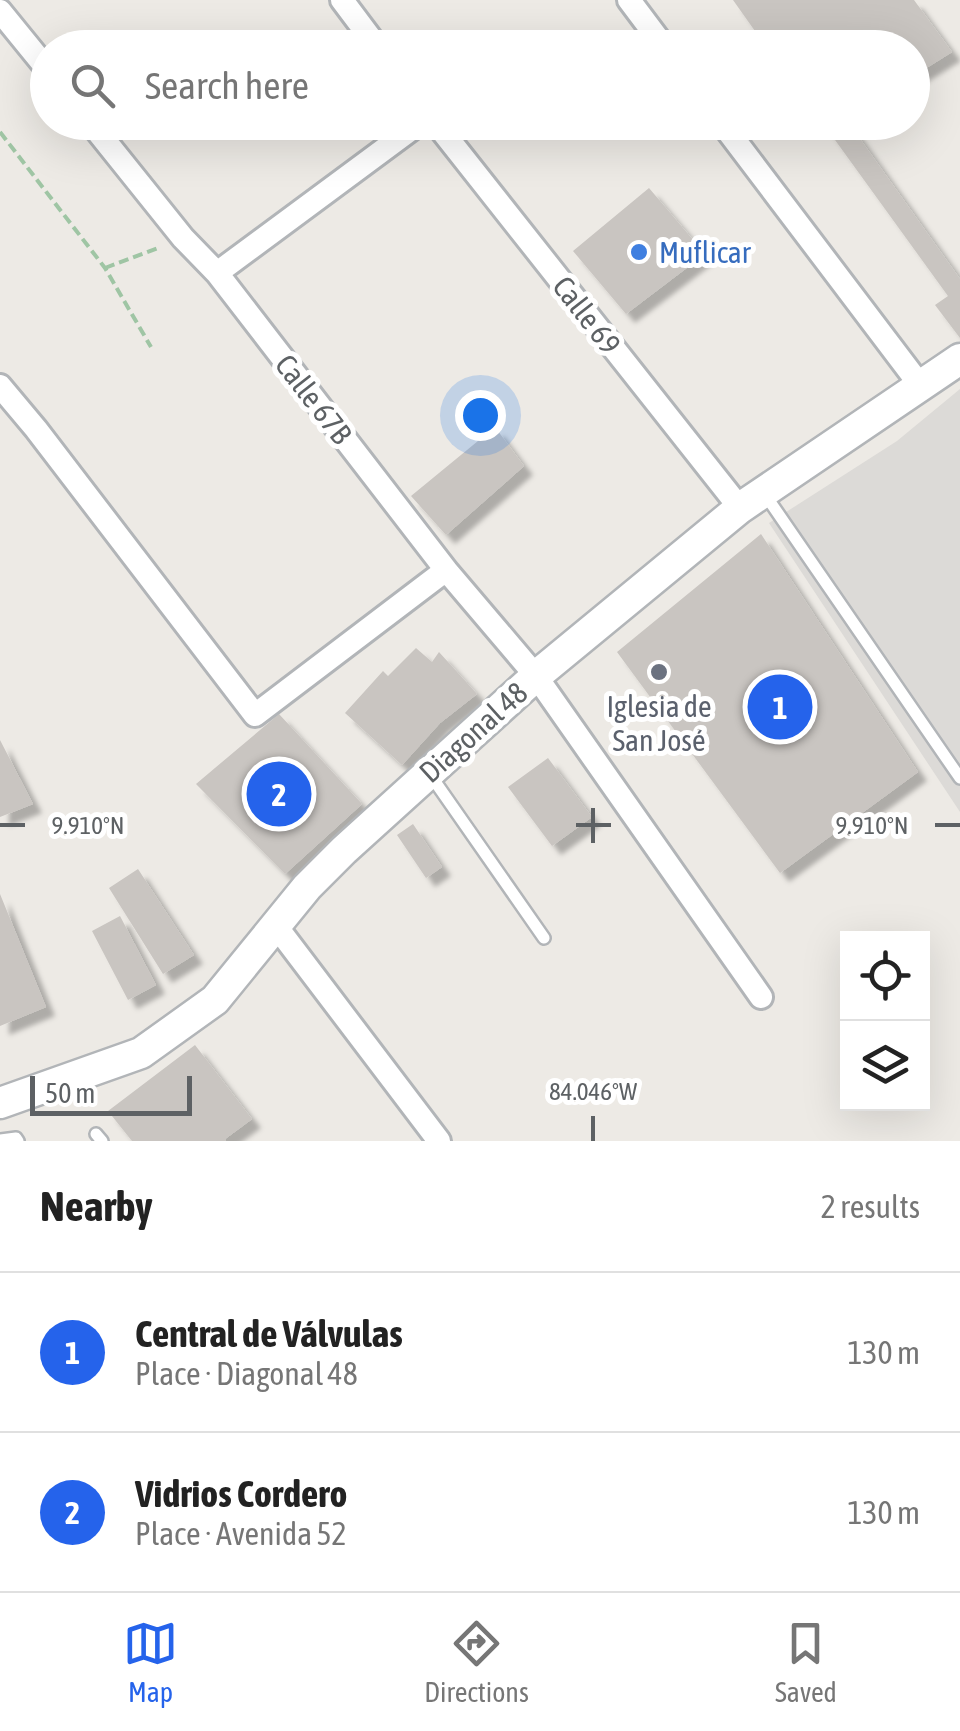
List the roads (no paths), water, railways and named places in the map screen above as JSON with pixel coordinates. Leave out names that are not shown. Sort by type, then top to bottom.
[{"type":"street","points":[[342,0],[364,30]]},
{"type":"street","points":[[628,0],[650,30]]},
{"type":"street","points":[[0,10],[30,48]]},
{"type":"street","name":"Calle 67B","points":[[104,140],[216,273],[446,570],[536,676],[761,998]]},
{"type":"street","points":[[216,273],[397,140]]},
{"type":"street","name":"Calle 69","points":[[450,140],[752,500]]},
{"type":"street","points":[[735,140],[920,386]]},
{"type":"street","name":"Diagonal 48","points":[[0,1102],[141,1053],[215,1000],[307,887],[428,771],[536,676],[752,500],[960,359]]},
{"type":"street","points":[[0,386],[255,716],[446,570]]},
{"type":"street","points":[[276,926],[439,1141]]},
{"type":"lane","points":[[752,500],[960,778]]},
{"type":"lane","points":[[428,771],[544,938]]},
{"type":"lane","points":[[0,1140],[18,1141]]},
{"type":"place","name":"Muflicar","points":[[639,252]]},
{"type":"place","name":"Iglesia de San José","points":[[659,672]]},
{"type":"place","name":"Central de Válvulas","points":[[780,707]]},
{"type":"place","name":"Vidrios Cordero","points":[[279,794]]}]
